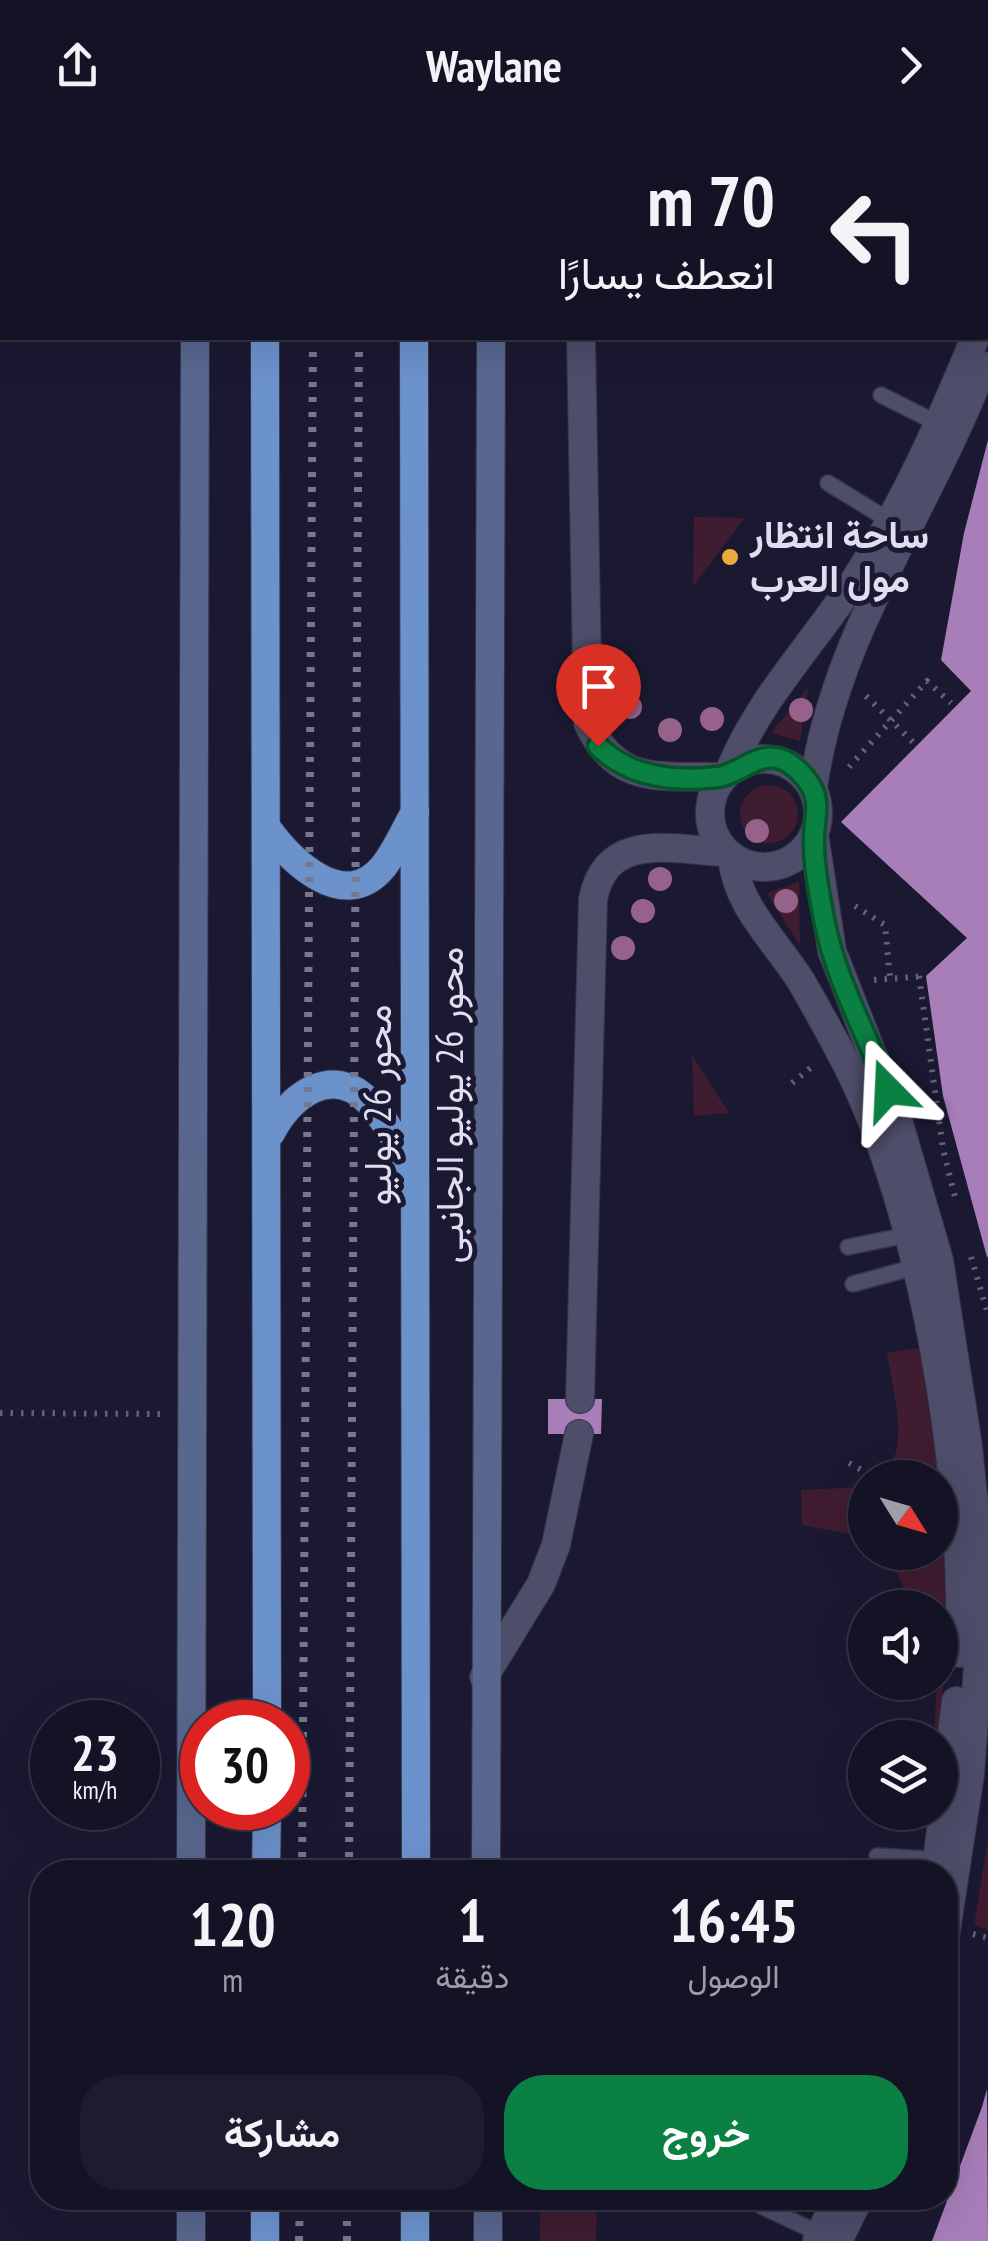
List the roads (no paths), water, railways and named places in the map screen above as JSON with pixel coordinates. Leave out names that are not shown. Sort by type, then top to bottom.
[{"type":"highway","points":[[266,340],[267,1700]]},
{"type":"highway","name":"محور 26 يوليو","points":[[414,340],[416,1860]]},
{"type":"highway","points":[[267,828],[312,876],[332,884],[345,884],[362,882],[382,869],[416,812]]},
{"type":"highway","points":[[269,1137],[282,1110],[296,1095],[314,1086],[335,1085],[354,1090],[370,1102],[416,1177]]},
{"type":"highway","points":[[266,1830],[266,1860]]},
{"type":"highway","points":[[265,2210],[265,2241]]},
{"type":"highway","points":[[415,2210],[415,2241]]},
{"type":"main road","points":[[191,1860],[194,340]]},
{"type":"main road","name":"محور 26 يوليو الجانبى","points":[[486,1860],[492,340]]},
{"type":"main road","points":[[191,2210],[191,2241]]},
{"type":"main road","points":[[488,2210],[488,2241]]},
{"type":"street","points":[[581,340],[588,722],[607,755],[639,774],[726,774],[751,760],[769,758],[787,763],[813,788],[818,804],[814,834],[824,920],[843,982],[898,1117],[928,1263],[949,1468],[959,1625],[944,1860]]},
{"type":"street","points":[[919,1232],[845,1061],[801,981],[738,891],[729,855],[710,824],[714,791],[761,710],[859,574],[890,521],[939,424],[974,340]]},
{"type":"street","points":[[813,788],[840,670],[958,432],[988,353]]},
{"type":"street","points":[[580,1399],[593,916],[598,878],[610,860],[629,850],[729,855],[772,867],[797,856],[814,834]]},
{"type":"street","points":[[484,1677],[541,1584],[556,1545],[579,1434]]},
{"type":"street","points":[[828,2239],[840,2210]]},
{"type":"lane","points":[[881,395],[939,424]]},
{"type":"lane","points":[[828,482],[890,521]]},
{"type":"lane","points":[[848,1247],[919,1232]]},
{"type":"lane","points":[[853,1284],[928,1263]]},
{"type":"lane","points":[[877,1856],[907,1860]]},
{"type":"lane","points":[[769,2210],[828,2239]]},
{"type":"railway","points":[[302,1860],[313,340]]},
{"type":"railway","points":[[349,1860],[359,340]]},
{"type":"railway","points":[[299,2241],[300,2210]]},
{"type":"railway","points":[[347,2210],[347,2241]]},
{"type":"place","name":"ساحة انتظار مول العرب","points":[[730,557]]}]
